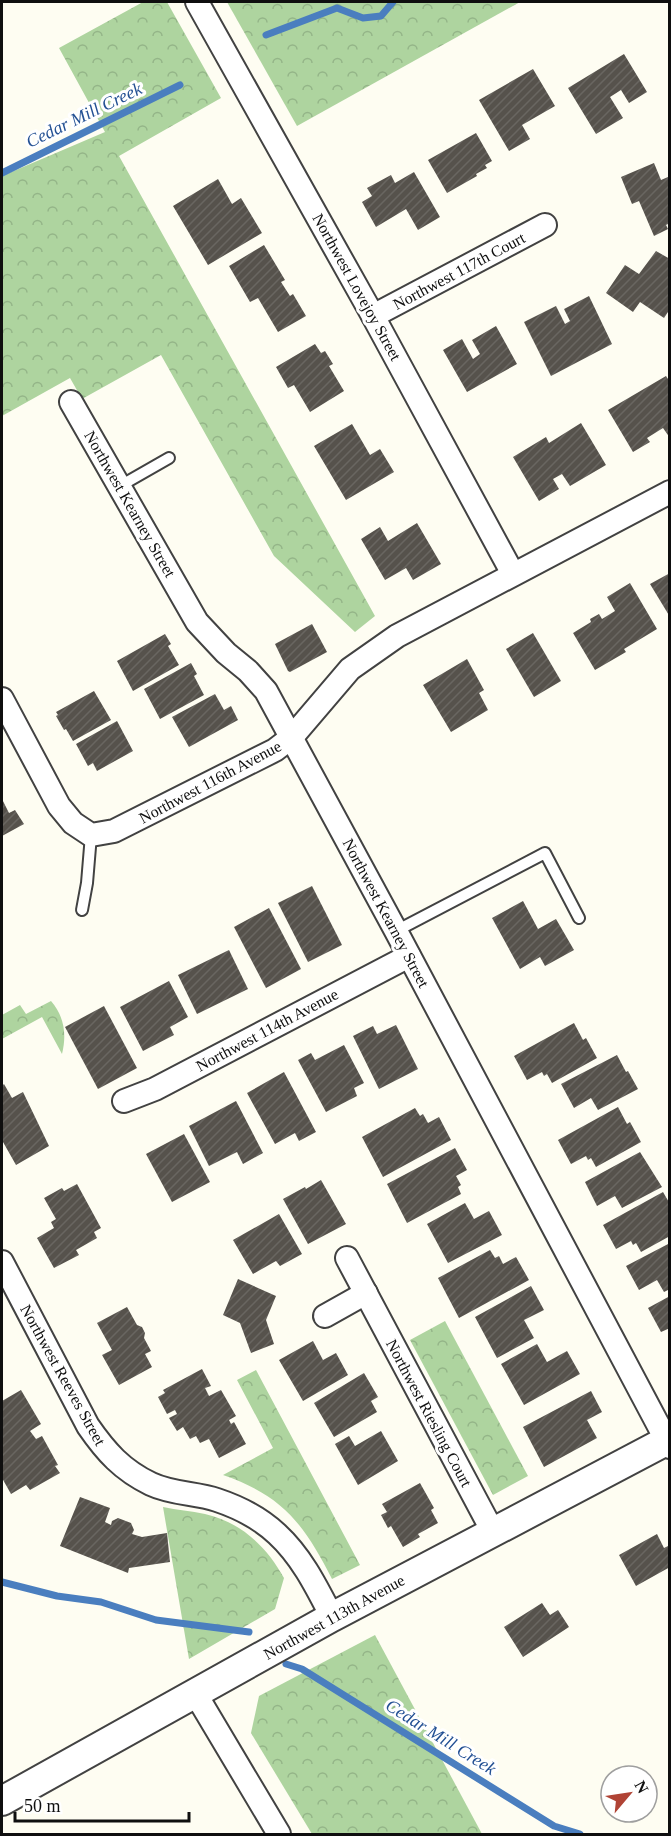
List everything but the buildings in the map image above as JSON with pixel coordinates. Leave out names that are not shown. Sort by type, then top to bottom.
[{"type":"street","name":"Northwest Lovejoy Street","points":[[197,2],[373,316],[513,574]]},
{"type":"street","name":"Northwest 117th Court","points":[[373,316],[545,225]]},
{"type":"street","name":"Northwest Kearney Street","points":[[71,402],[197,622],[266,691],[668,1442]]},
{"type":"street","name":"Northwest 116th Avenue","points":[[91,835],[114,831],[136,821],[274,750],[292,737],[350,669],[397,636],[669,492]]},
{"type":"street","points":[[2,699],[59,806],[72,823],[91,835]]},
{"type":"street","name":"Northwest 114th Avenue","points":[[124,1101],[155,1089],[409,956]]},
{"type":"street","name":"Northwest Riesling Court","points":[[347,1258],[493,1532]]},
{"type":"street","name":"Northwest Reeves Street","points":[[2,1262],[88,1426],[106,1452],[129,1472],[153,1485],[217,1500],[257,1519],[276,1533],[295,1553],[332,1617]]},
{"type":"street","points":[[325,1316],[366,1293]]},
{"type":"street","name":"Northwest 113th Avenue","points":[[2,1801],[332,1617],[668,1442]]},
{"type":"street","points":[[195,1694],[279,1834]]},
{"type":"lane","points":[[120,486],[170,458]]},
{"type":"lane","points":[[82,910],[91,835]]},
{"type":"lane","points":[[396,931],[545,853],[579,918]]},
{"type":"green space","points":[[143,2],[167,2],[221,98],[119,156],[375,616],[355,632],[274,556],[161,355],[82,399],[70,378],[2,416],[2,176],[105,132],[59,48]]},
{"type":"green space","points":[[227,2],[520,2],[297,126]]},
{"type":"green space","points":[[51,1001],[62,1019],[64,1039],[62,1054],[42,1017],[2,1039],[2,1015],[20,1005],[26,1014]]},
{"type":"green space","points":[[445,1321],[528,1476],[493,1495],[410,1340]]},
{"type":"green space","points":[[256,1370],[360,1565],[332,1579],[312,1542],[290,1514],[261,1492],[223,1475],[273,1448],[237,1380]]},
{"type":"green space","points":[[163,1507],[205,1514],[230,1523],[252,1537],[261,1546],[284,1578],[275,1609],[189,1659]]},
{"type":"green space","points":[[375,1635],[482,1834],[312,1834],[251,1733],[259,1696]]},
{"type":"waterway","name":"Cedar Mill Creek","points":[[266,35],[337,8],[363,18],[381,16],[393,2]]},
{"type":"waterway","name":"Cedar Mill Creek","points":[[2,173],[180,85]]},
{"type":"waterway","name":"Cedar Mill Creek","points":[[2,1582],[57,1596],[101,1602],[156,1620],[249,1632]]},
{"type":"waterway","name":"Cedar Mill Creek","points":[[286,1664],[302,1669],[554,1826],[580,1834]]}]
